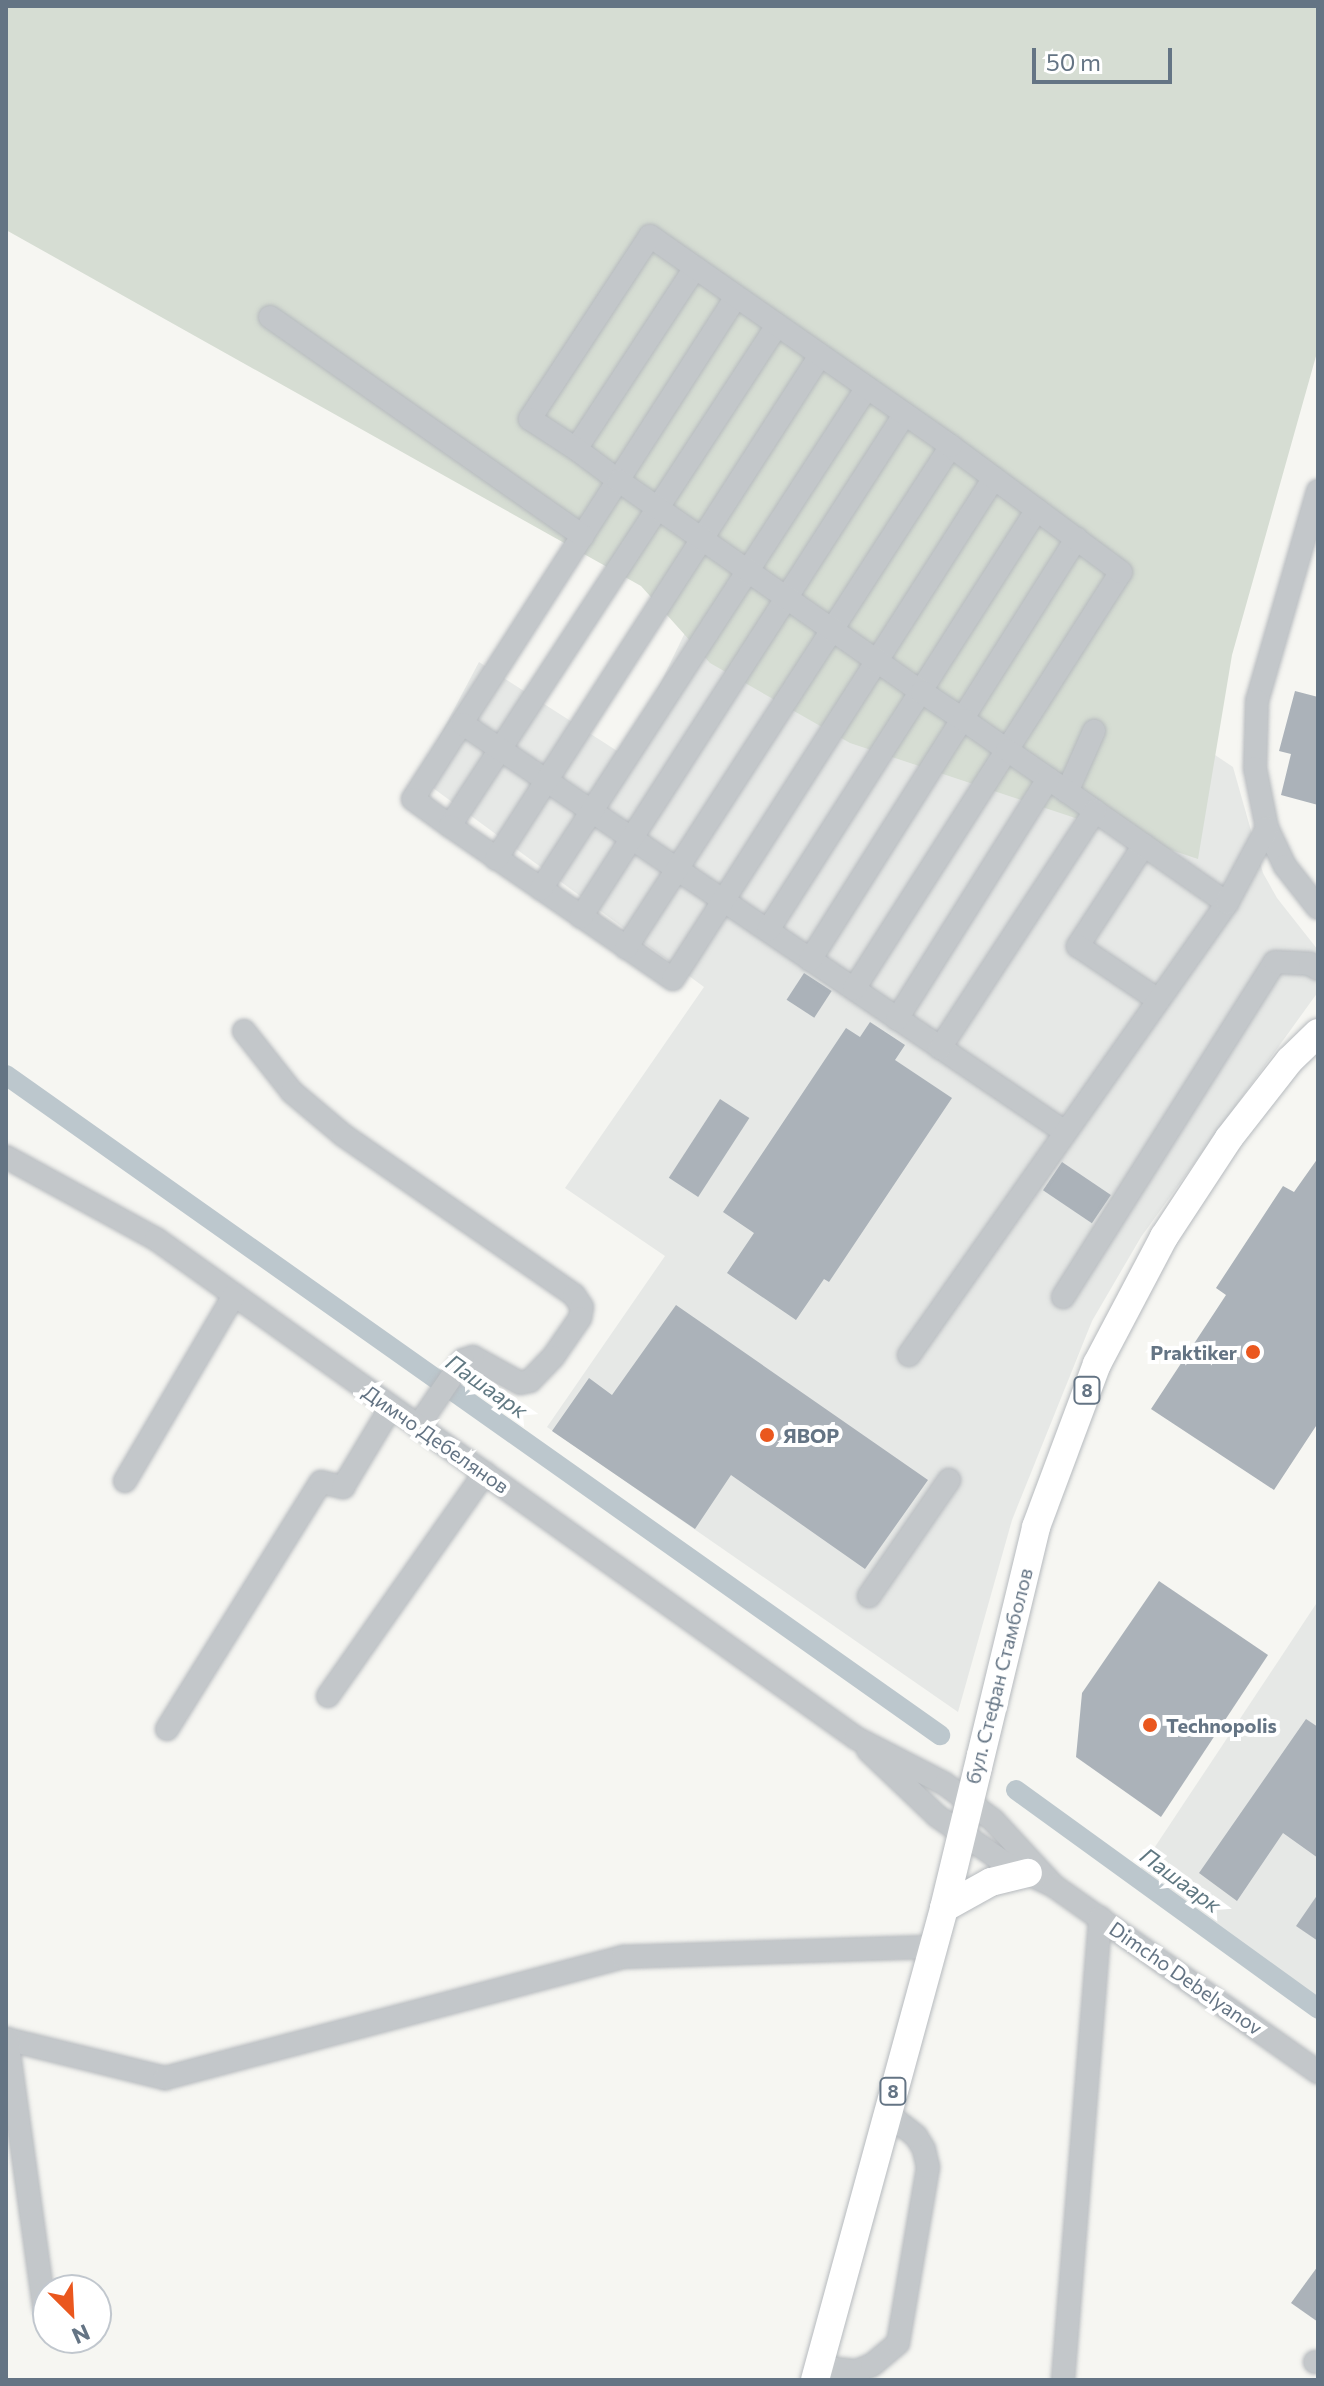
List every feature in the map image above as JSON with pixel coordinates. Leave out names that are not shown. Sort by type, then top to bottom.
[{"type":"main road","name":"бул. Стефан Стамболов","points":[[816,2374],[944,1908],[1036,1527],[1097,1364],[1164,1237],[1229,1138],[1290,1060],[1318,1033]]},
{"type":"main road","points":[[944,1908],[991,1882],[1028,1873]]},
{"type":"street","points":[[854,989],[1007,750],[1121,572],[951,446],[776,327],[650,236],[530,419],[576,449],[619,481],[922,692],[964,720],[1007,750],[1058,785],[1227,903]]},
{"type":"street","points":[[576,449],[695,268]]},
{"type":"street","points":[[736,297],[413,799],[496,859],[673,979],[721,899],[994,478]]},
{"type":"street","points":[[270,317],[583,536]]},
{"type":"street","points":[[450,826],[656,506],[776,327]]},
{"type":"street","points":[[496,859],[819,357]]},
{"type":"street","points":[[541,889],[746,569],[866,389]]},
{"type":"street","points":[[581,917],[904,415]]},
{"type":"street","points":[[626,948],[951,446]]},
{"type":"street","points":[[1318,491],[1257,701],[1255,768],[1267,828],[1285,866],[1318,908]]},
{"type":"street","points":[[768,930],[1037,510]]},
{"type":"street","points":[[810,960],[1077,538]]},
{"type":"street","points":[[463,724],[1065,1132]]},
{"type":"street","points":[[897,1019],[1094,731]]},
{"type":"street","points":[[940,1048],[1095,811]]},
{"type":"street","points":[[909,1355],[1227,903],[1267,828]]},
{"type":"street","points":[[1144,845],[1078,946],[1158,1000]]},
{"type":"street","points":[[1063,1297],[1275,962],[1310,964],[1318,969]]},
{"type":"street","points":[[244,1031],[292,1092],[343,1135],[574,1295],[582,1307],[580,1318],[562,1344],[530,1381],[520,1383],[473,1357],[463,1360],[418,1426]]},
{"type":"street","name":"Димчо Дебелянов","points":[[6,1157],[156,1239],[856,1738],[917,1768],[968,1801],[1014,1840],[1054,1886]]},
{"type":"street","points":[[125,1481],[234,1295]]},
{"type":"street","points":[[167,1729],[321,1482],[343,1487],[391,1407]]},
{"type":"street","points":[[328,1696],[485,1473]]},
{"type":"street","points":[[869,1596],[949,1480]]},
{"type":"street","name":"Димчо Дебелянов","points":[[856,1738],[911,1794],[961,1834],[1054,1886]]},
{"type":"street","name":"Dimcho Debelyanov","points":[[1054,1886],[1318,2072]]},
{"type":"street","points":[[1063,2380],[1100,1917]]},
{"type":"street","points":[[39,2274],[6,2039],[165,2078],[623,1957],[932,1947]]},
{"type":"street","points":[[816,2374],[857,2371],[880,2360],[898,2343],[928,2167],[924,2149],[916,2136],[887,2113]]},
{"type":"shaded area","points":[[6,6],[1318,6],[1318,349],[1232,655],[1198,859],[850,743],[710,663],[641,586],[6,230]]},
{"type":"shaded area","points":[[697,608],[1110,685],[1233,767],[1263,873],[1277,898],[1318,950],[1318,992],[1141,1237],[1092,1321],[1012,1520],[958,1712],[547,1427],[665,1256],[565,1188],[704,987],[418,777],[479,662],[625,756]]},
{"type":"shaded area","points":[[1318,1601],[1318,2009],[1135,1877]]},
{"type":"building","points":[[1295,691],[1318,697],[1318,805],[1281,795],[1291,754],[1279,751]]},
{"type":"building","points":[[804,973],[832,991],[814,1018],[787,1000]]},
{"type":"building","points":[[870,1022],[905,1045],[895,1060],[952,1098],[829,1282],[824,1279],[796,1320],[727,1273],[754,1233],[723,1212],[846,1028],[860,1037]]},
{"type":"building","points":[[720,1099],[749,1118],[698,1197],[669,1178]]},
{"type":"building","name":"Praktiker","points":[[1318,1158],[1318,1423],[1274,1490],[1151,1409],[1226,1295],[1216,1288],[1283,1186],[1294,1192]]},
{"type":"building","points":[[1062,1162],[1111,1195],[1092,1223],[1043,1190]]},
{"type":"building","name":"ЯВОР","points":[[676,1305],[928,1480],[865,1569],[731,1475],[695,1529],[552,1431],[589,1378],[612,1395]]},
{"type":"building","name":"Technopolis","points":[[1159,1581],[1268,1655],[1161,1817],[1076,1757],[1082,1693]]},
{"type":"building","points":[[1306,1719],[1318,1727],[1318,1858],[1283,1833],[1237,1901],[1199,1873]]},
{"type":"building","points":[[1318,1894],[1318,1941],[1296,1926]]},
{"type":"building","points":[[1318,2266],[1318,2322],[1291,2303]]},
{"type":"waterway","name":"Пашаарк","points":[[6,1075],[940,1735]]},
{"type":"waterway","name":"Пашаарк","points":[[1016,1790],[1318,2009]]},
{"type":"place","name":"Praktiker","points":[[1253,1352]]},
{"type":"place","name":"ЯВОР","points":[[767,1435]]},
{"type":"place","name":"Technopolis","points":[[1150,1725]]}]
